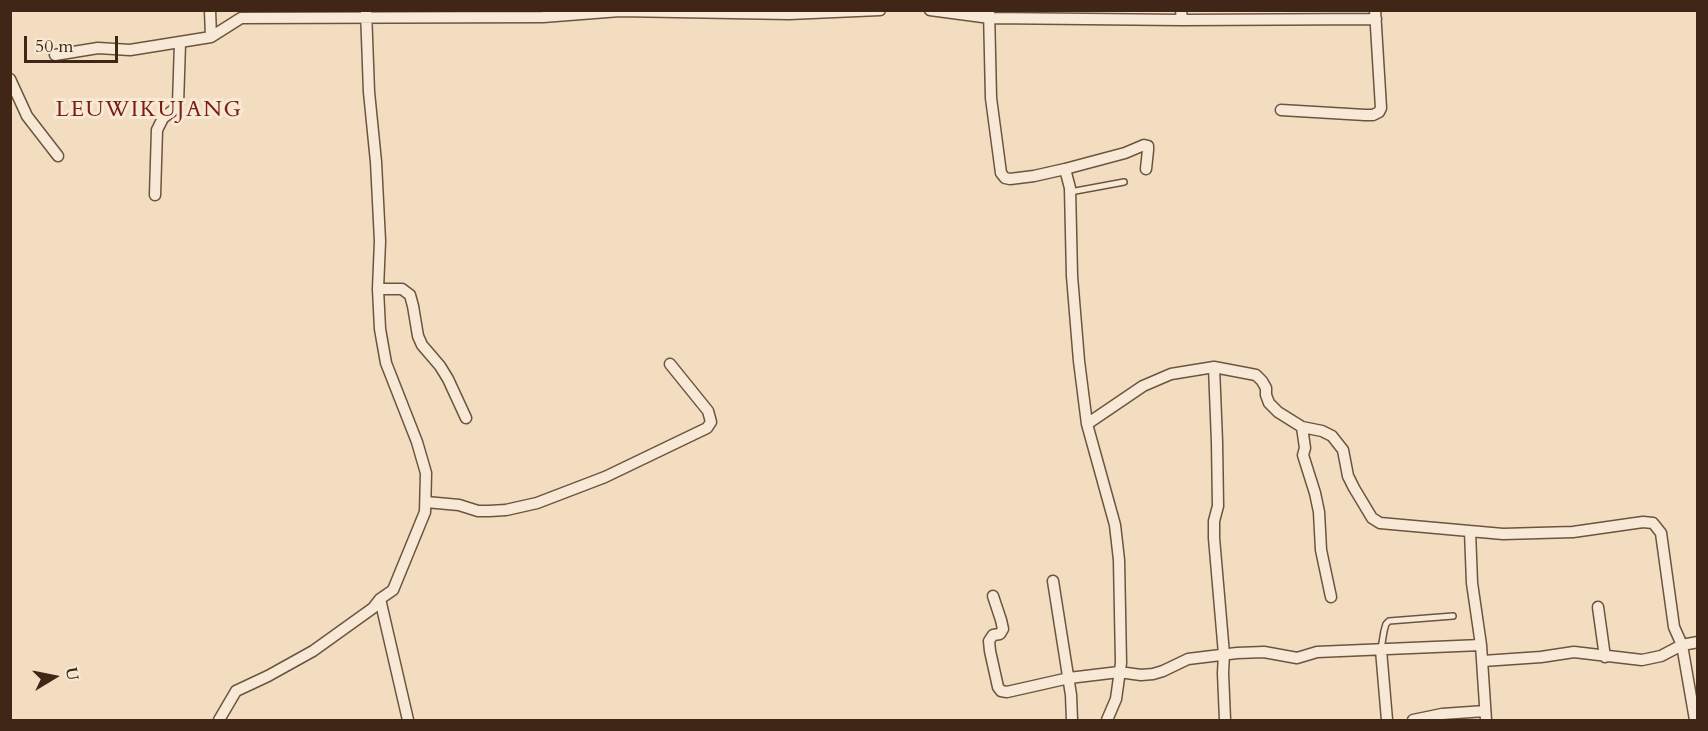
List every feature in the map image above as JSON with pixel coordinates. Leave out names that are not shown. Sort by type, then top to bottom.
[{"type":"street","points":[[210,10],[211,37]]},
{"type":"street","points":[[55,55],[98,48],[130,50],[211,37],[241,18],[366,14],[543,17],[620,11],[789,14],[880,10]]},
{"type":"street","points":[[930,10],[989,14],[1376,15],[1381,108],[1379,112],[1365,115],[1281,110]]},
{"type":"street","points":[[219,720],[236,691],[313,651],[373,608],[380,599],[393,590],[426,507],[426,473],[417,442],[386,363],[380,329],[378,289],[380,241],[376,162],[369,92],[366,14]]},
{"type":"street","points":[[989,14],[991,98],[1001,173],[1005,178],[1065,169],[1125,153],[1144,145],[1148,146],[1146,169]]},
{"type":"street","points":[[154,195],[158,130],[163,118],[178,104],[180,43]]},
{"type":"street","points":[[10,79],[27,116],[58,156]]},
{"type":"street","points":[[1065,169],[1070,192],[1072,276],[1087,424],[1115,525],[1119,560],[1121,663],[1116,699],[1107,720]]},
{"type":"street","points":[[378,289],[402,289],[410,295],[422,345],[448,379],[466,418]]},
{"type":"street","points":[[426,507],[459,505],[478,511],[489,511],[506,510],[537,503],[605,477],[711,425],[708,411],[670,364]]},
{"type":"street","points":[[1087,424],[1143,386],[1171,374],[1214,367],[1256,375],[1266,388],[1269,403],[1278,412],[1302,427],[1322,431],[1332,436],[1343,450],[1348,476],[1354,488],[1372,518],[1380,523],[1503,534],[1573,532],[1643,522],[1653,523],[1661,533],[1674,627],[1682,645],[1695,720]]},
{"type":"street","points":[[1214,367],[1218,495],[1214,538],[1224,654],[1225,720]]},
{"type":"street","points":[[1302,427],[1304,455],[1315,494],[1321,550],[1331,597]]},
{"type":"street","points":[[1413,720],[1442,714],[1485,716],[1483,662],[1472,583],[1470,531]]},
{"type":"street","points":[[1053,581],[1069,678],[1072,720]]},
{"type":"street","points":[[993,596],[1003,629],[1000,634],[993,635],[989,640],[990,651],[998,687],[1001,691],[1007,692],[1069,678],[1119,672],[1153,674],[1188,659],[1224,654],[1264,652],[1297,658],[1317,652],[1481,645]]},
{"type":"street","points":[[380,599],[408,720]]},
{"type":"street","points":[[1598,607],[1605,657]]},
{"type":"street","points":[[1483,662],[1574,652],[1605,657],[1653,659],[1682,645],[1698,642]]},
{"type":"street","points":[[1381,650],[1387,720]]},
{"type":"lane","points":[[1070,192],[1124,182]]},
{"type":"lane","points":[[1381,650],[1384,631],[1389,621],[1453,616]]},
{"type":"district","name":"LEUWIKUJANG","points":[[149,111]]}]
